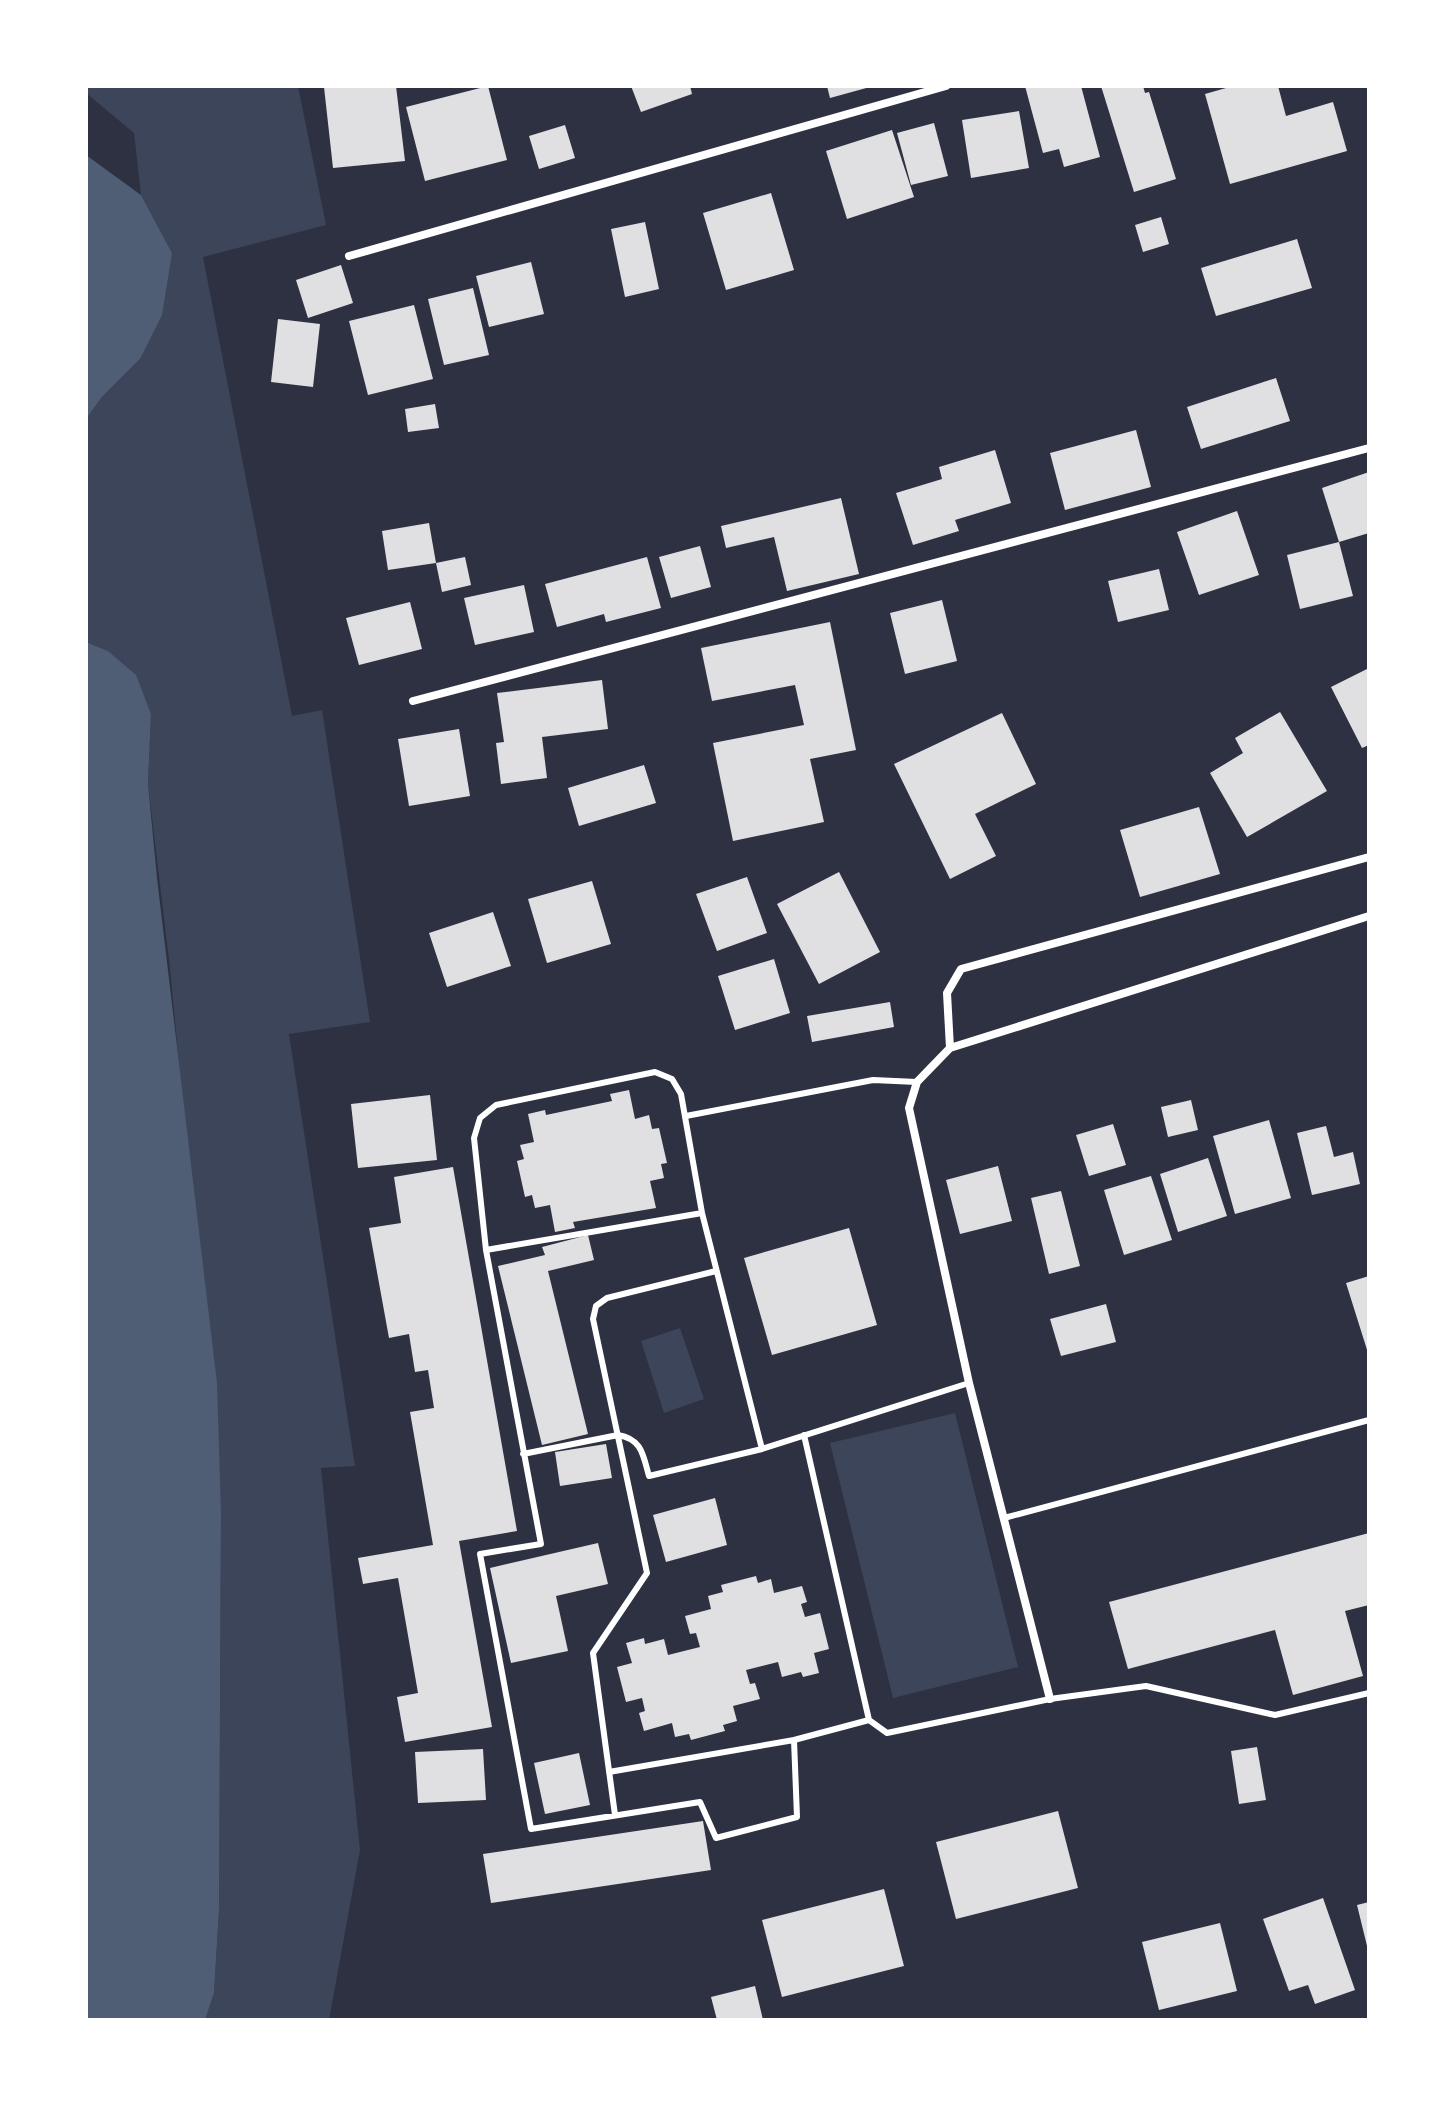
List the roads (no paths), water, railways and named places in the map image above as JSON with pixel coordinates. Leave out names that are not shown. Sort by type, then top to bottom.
[{"type":"street","points":[[349,256],[946,86]]},
{"type":"street","points":[[413,701],[1369,448]]},
{"type":"street","points":[[950,1048],[947,993],[961,969],[1369,857]]},
{"type":"street","points":[[1050,1699],[969,1383],[909,1108],[917,1082],[950,1048],[1369,916]]},
{"type":"lane","points":[[762,1449],[702,1213],[681,1094],[672,1079],[655,1072],[496,1105],[480,1118],[474,1138],[486,1250],[541,1544],[480,1554],[531,1829],[700,1802],[716,1838],[797,1817],[794,1740]]},
{"type":"lane","points":[[686,1116],[873,1080],[917,1082]]},
{"type":"lane","points":[[486,1250],[702,1213]]},
{"type":"lane","points":[[615,1815],[593,1653],[647,1573],[593,1319],[596,1306],[607,1298],[716,1271]]},
{"type":"lane","points":[[523,1454],[618,1435],[632,1438],[642,1448],[649,1476],[762,1449],[969,1383]]},
{"type":"lane","points":[[1004,1518],[1369,1420]]},
{"type":"lane","points":[[804,1435],[869,1720],[887,1733],[1050,1699],[1146,1686],[1275,1715],[1369,1693]]},
{"type":"lane","points":[[609,1772],[794,1740],[869,1720]]}]
